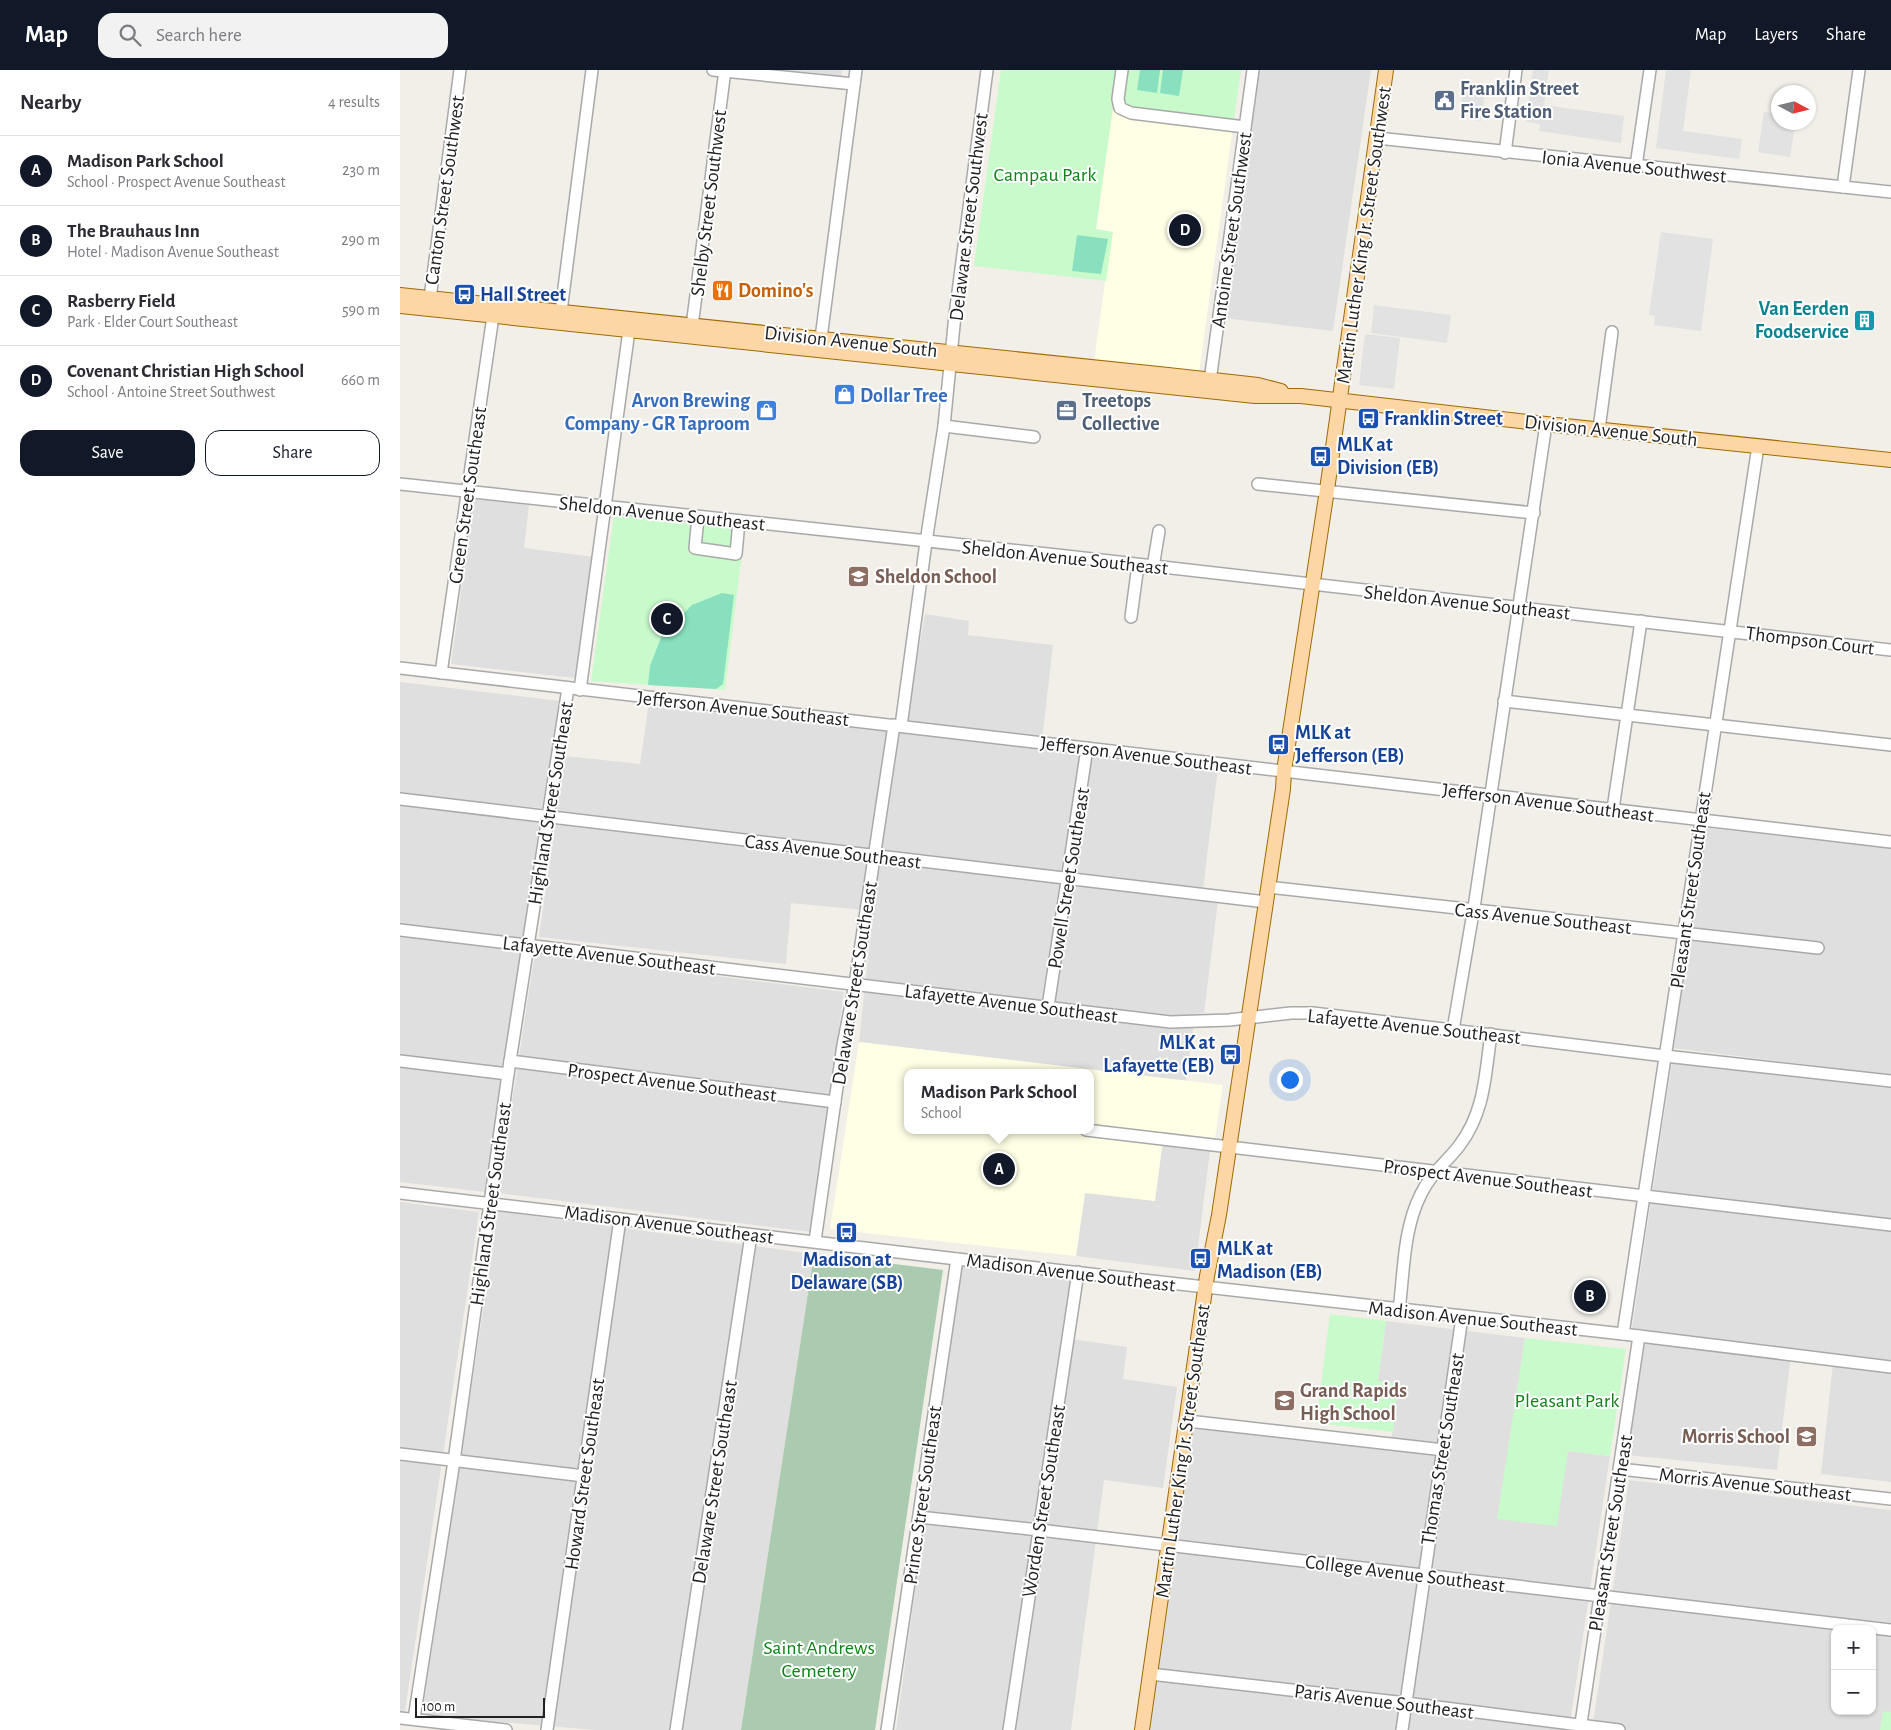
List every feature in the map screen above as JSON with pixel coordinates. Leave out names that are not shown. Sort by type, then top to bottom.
[{"type":"main road","name":"Martin Luther King Jr. Street Southwest","points":[[1340,400],[1386,70]]},
{"type":"main road","name":"Division Avenue South","points":[[400,295],[429,304],[494,316],[560,318]]},
{"type":"main road","name":"Division Avenue South","points":[[400,306],[429,304],[630,324],[1209,385],[1255,396],[1301,396],[1891,460]]},
{"type":"main road","name":"Martin Luther King Jr. Street Southeast","points":[[1142,1730],[1206,1288],[1229,1148],[1340,400]]},
{"type":"street","name":"Canton Street Southwest","points":[[429,304],[460,70]]},
{"type":"street","points":[[560,318],[592,70]]},
{"type":"street","points":[[721,70],[854,84]]},
{"type":"street","name":"Shelby Street Southwest","points":[[691,331],[721,70]]},
{"type":"street","points":[[820,344],[856,70]]},
{"type":"street","name":"Delaware Street Southwest","points":[[952,358],[968,205],[987,70]]},
{"type":"street","points":[[1122,70],[1118,99],[1120,108],[1131,113],[1246,126]]},
{"type":"street","name":"Antoine Street Southwest","points":[[1209,385],[1254,70]]},
{"type":"street","points":[[1505,153],[1516,70]]},
{"type":"street","points":[[1636,166],[1650,70]]},
{"type":"street","points":[[1843,187],[1859,70]]},
{"type":"street","name":"Ionia Avenue Southwest","points":[[1377,138],[1505,153],[1891,192]]},
{"type":"street","name":"Green Street Southeast","points":[[441,674],[494,316]]},
{"type":"street","name":"Highland Street Southeast","points":[[414,1719],[454,1461],[527,945],[606,507],[630,324]]},
{"type":"street","points":[[1599,429],[1612,332]]},
{"type":"street","name":"Delaware Street Southeast","points":[[815,1241],[843,1045],[855,984],[873,856],[897,725],[944,426],[952,358]]},
{"type":"street","points":[[1454,1030],[1546,424]]},
{"type":"street","points":[[944,426],[1034,437]]},
{"type":"street","name":"Pleasant Street Southeast","points":[[1623,1334],[1758,446]]},
{"type":"street","name":"Sheldon Avenue Southeast","points":[[400,484],[1730,631]]},
{"type":"street","points":[[1258,484],[1534,513]]},
{"type":"street","points":[[698,517],[695,548],[736,554],[739,521]]},
{"type":"street","points":[[1153,567],[1159,530]]},
{"type":"street","points":[[1131,617],[1138,565]]},
{"type":"street","points":[[1613,809],[1641,621]]},
{"type":"street","name":"Thompson Court","points":[[1730,631],[1891,650]]},
{"type":"street","name":"Jefferson Avenue Southeast","points":[[400,668],[1891,842]]},
{"type":"street","points":[[1504,702],[1891,745]]},
{"type":"street","name":"Powell Street Southeast","points":[[1048,1007],[1069,878],[1087,748]]},
{"type":"street","name":"Cass Avenue Southeast","points":[[400,799],[1266,902]]},
{"type":"street","name":"Cass Avenue Southeast","points":[[1268,888],[1818,948]]},
{"type":"street","name":"Lafayette Avenue Southeast","points":[[400,930],[1170,1022],[1312,1013],[1665,1056],[1891,1081]]},
{"type":"street","points":[[1399,1310],[1407,1239],[1412,1218],[1421,1192],[1434,1172],[1458,1148],[1475,1120],[1483,1092],[1491,1034]]},
{"type":"street","points":[[400,1061],[508,1074]]},
{"type":"street","name":"Prospect Avenue Southeast","points":[[510,1061],[835,1102]]},
{"type":"street","name":"Prospect Avenue Southeast","points":[[1094,1131],[1891,1225]]},
{"type":"street","name":"Madison Avenue Southeast","points":[[400,1193],[1891,1366]]},
{"type":"street","name":"Howard Street Southeast","points":[[547,1730],[620,1219]]},
{"type":"street","name":"Delaware Street Southeast","points":[[676,1730],[751,1235]]},
{"type":"street","name":"Prince Street Southeast","points":[[887,1730],[957,1259]]},
{"type":"street","name":"Worden Street Southeast","points":[[1009,1730],[1078,1272]]},
{"type":"street","name":"Thomas Street Southeast","points":[[1402,1730],[1462,1317]]},
{"type":"street","name":"Pleasant Street Southeast","points":[[1581,1728],[1639,1336]]},
{"type":"street","points":[[1188,1420],[1444,1450]]},
{"type":"street","points":[[400,1454],[584,1476]]},
{"type":"street","name":"Morris Avenue Southeast","points":[[1620,1469],[1891,1499]]},
{"type":"street","name":"College Avenue Southeast","points":[[919,1517],[1891,1630]]},
{"type":"street","name":"Paris Avenue Southeast","points":[[1150,1674],[1406,1703],[1581,1728],[1619,1730]]},
{"type":"street","points":[[400,1718],[506,1730]]},
{"type":"shaded area","points":[[783,70],[842,70],[841,76]]},
{"type":"shaded area","points":[[1259,70],[1371,70],[1333,331],[1224,318]]},
{"type":"shaded area","points":[[1533,70],[1549,70],[1544,105],[1624,116],[1621,143],[1539,131],[1540,124],[1526,122]]},
{"type":"shaded area","points":[[1666,70],[1691,70],[1683,131],[1742,139],[1739,159],[1656,148]]},
{"type":"shaded area","points":[[1463,88],[1485,92],[1481,121],[1468,119],[1469,113],[1460,112]]},
{"type":"shaded area","points":[[1113,107],[1234,119],[1199,373],[1094,362],[1112,232],[1096,229]]},
{"type":"shaded area","points":[[1764,112],[1771,113],[1771,130],[1794,130],[1790,157],[1758,152]]},
{"type":"shaded area","points":[[1661,232],[1713,239],[1701,331],[1654,325],[1655,316],[1649,315]]},
{"type":"shaded area","points":[[1374,305],[1451,315],[1447,343],[1371,333]]},
{"type":"shaded area","points":[[1365,334],[1400,338],[1394,389],[1359,385]]},
{"type":"shaded area","points":[[474,499],[529,505],[524,548],[594,557],[575,678],[451,664]]},
{"type":"shaded area","points":[[925,614],[969,621],[968,635],[1053,645],[1041,749],[1218,768],[1202,897],[1218,901],[1204,1013],[1195,1014],[1186,1081],[859,1042],[873,911],[791,903],[786,964],[539,937],[565,756],[640,764],[649,702],[904,733]]},
{"type":"shaded area","points":[[400,682],[561,701],[542,808],[400,794]]},
{"type":"shaded area","points":[[400,805],[540,822],[485,1192],[400,1182]]},
{"type":"shaded area","points":[[1707,828],[1891,848],[1891,1075],[1672,1048]]},
{"type":"shaded area","points":[[535,953],[844,992],[810,1232],[498,1193]]},
{"type":"shaded area","points":[[859,1042],[1088,1069],[904,1069],[904,1134],[1094,1134],[1094,1070],[1223,1085],[1215,1138],[1164,1132],[1155,1201],[1085,1193],[1076,1256],[830,1229]]},
{"type":"shaded area","points":[[1672,1062],[1891,1087],[1891,1482],[1821,1474],[1834,1354],[1792,1348],[1777,1470],[1627,1455],[1647,1330],[1632,1328]]},
{"type":"shaded area","points":[[1162,1145],[1210,1151],[1195,1271],[1076,1256],[1085,1192],[1154,1201]]},
{"type":"shaded area","points":[[400,1202],[479,1212],[405,1711],[400,1711]]},
{"type":"shaded area","points":[[498,1211],[814,1254],[741,1730],[594,1730],[422,1715]]},
{"type":"shaded area","points":[[960,1260],[1074,1275],[1065,1338],[1127,1347],[1123,1379],[1177,1387],[1163,1488],[1104,1480],[1071,1730],[896,1730]]},
{"type":"shaded area","points":[[1386,1321],[1525,1338],[1498,1519],[1568,1451],[1610,1456],[1569,1730],[1149,1730],[1194,1426],[1390,1448],[1398,1384],[1378,1381]]},
{"type":"shaded area","points":[[1629,1480],[1891,1510],[1891,1712],[1883,1712],[1880,1730],[1592,1730]]},
{"type":"green space","name":"Campau Park","points":[[1001,70],[1241,70],[1234,119],[1113,107],[1096,229],[1113,232],[1106,281],[974,266]]},
{"type":"green space","points":[[1140,70],[1160,70],[1157,93],[1137,90]]},
{"type":"green space","points":[[1163,70],[1183,70],[1179,96],[1160,93]]},
{"type":"green space","points":[[1077,235],[1108,239],[1101,274],[1072,271]]},
{"type":"green space","points":[[615,508],[746,521],[725,690],[591,681]]},
{"type":"green space","points":[[722,593],[734,595],[723,684],[716,689],[648,685],[650,666],[662,635],[692,605]]},
{"type":"green space","name":"Saint Andrews Cemetery","points":[[814,1254],[943,1270],[875,1730],[741,1730]]},
{"type":"green space","points":[[1330,1314],[1386,1321],[1378,1381],[1398,1383],[1393,1432],[1316,1423]]},
{"type":"green space","name":"Pleasant Park","points":[[1525,1338],[1626,1349],[1610,1456],[1568,1451],[1557,1526],[1497,1519]]},
{"type":"green space","points":[[1883,1711],[1891,1712],[1891,1730],[1880,1730]]},
{"type":"place","name":"Franklin Street Fire Station","points":[[1444,100]]},
{"type":"place","name":"Covenant Christian High School","points":[[1185,230]]},
{"type":"place","name":"Domino's","points":[[722,290]]},
{"type":"place","name":"Hall Street","points":[[464,294]]},
{"type":"place","name":"Van Eerden Foodservice","points":[[1865,320]]},
{"type":"place","name":"Dollar Tree","points":[[844,395]]},
{"type":"place","name":"Arvon Brewing Company - GR Taproom","points":[[766,411]]},
{"type":"place","name":"Treetops Collective","points":[[1066,411]]},
{"type":"place","name":"Franklin Street","points":[[1368,418]]},
{"type":"place","name":"MLK at Division (EB)","points":[[1321,456]]},
{"type":"place","name":"Sheldon School","points":[[859,576]]},
{"type":"place","name":"Rasberry Field","points":[[667,619]]},
{"type":"place","name":"MLK at Jefferson (EB)","points":[[1279,744]]},
{"type":"place","name":"MLK at Lafayette (EB)","points":[[1231,1054]]},
{"type":"place","name":"Madison Park School","points":[[999,1169]]},
{"type":"place","name":"Madison at Delaware (SB)","points":[[847,1233]]},
{"type":"place","name":"MLK at Madison (EB)","points":[[1201,1259]]},
{"type":"place","name":"The Brauhaus Inn","points":[[1590,1296]]},
{"type":"place","name":"Grand Rapids High School","points":[[1284,1401]]},
{"type":"place","name":"Morris School","points":[[1806,1436]]}]
